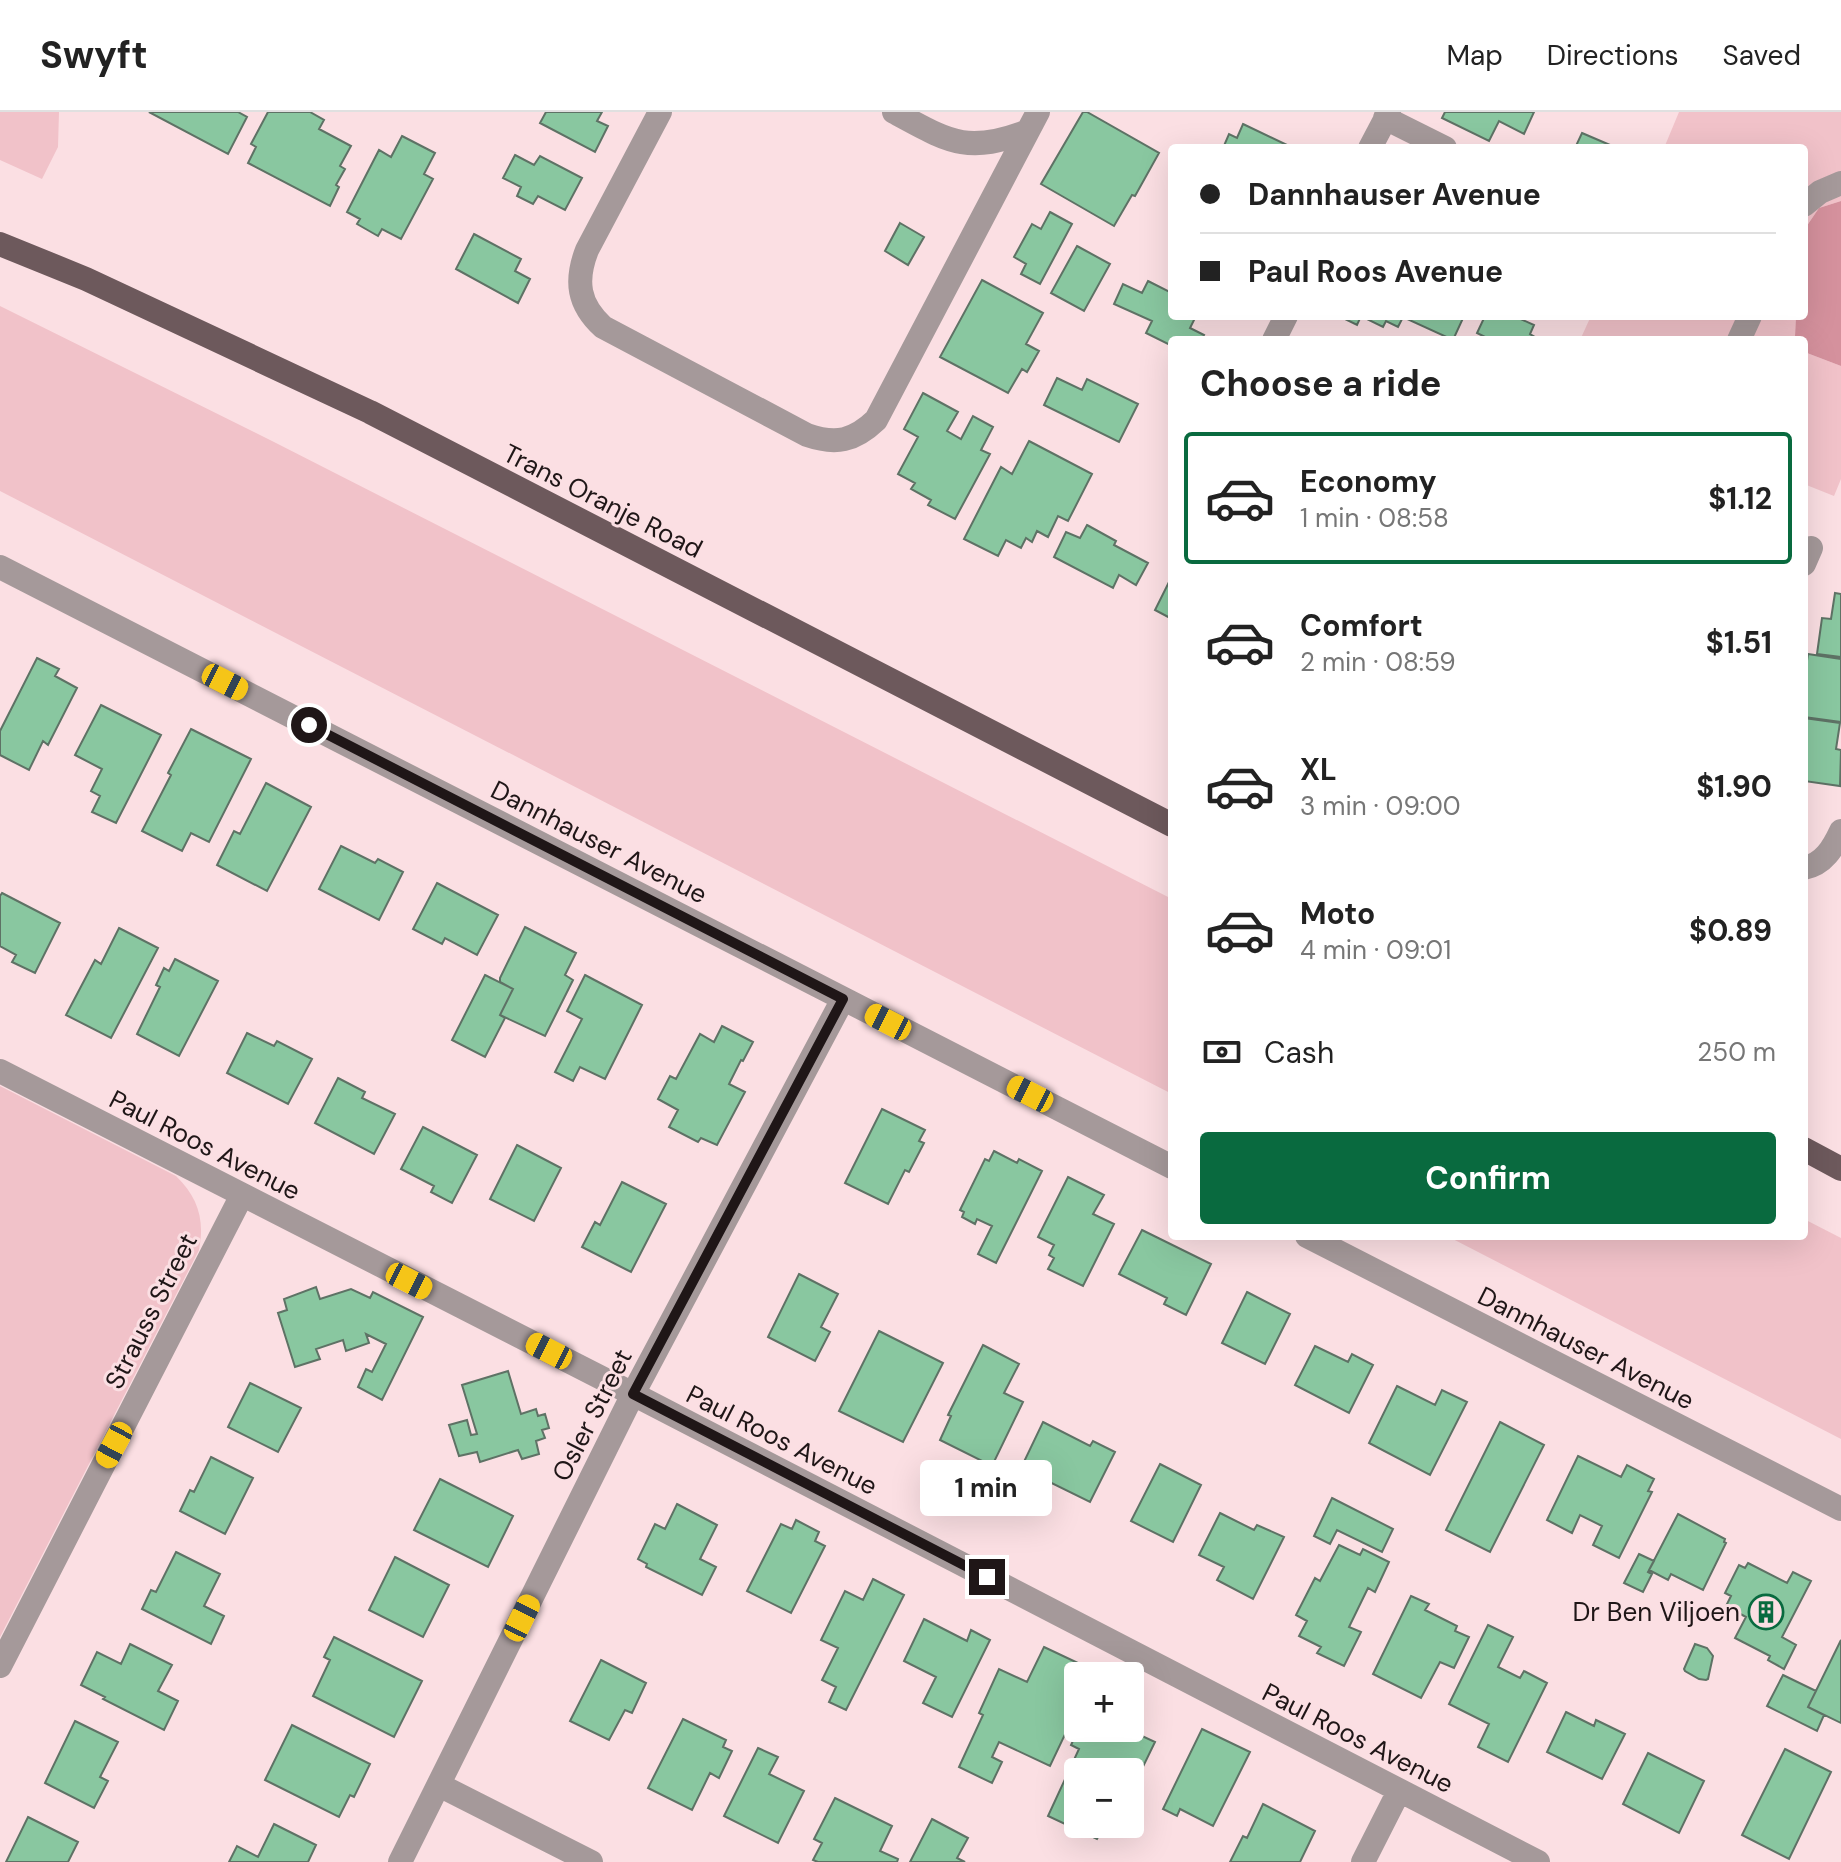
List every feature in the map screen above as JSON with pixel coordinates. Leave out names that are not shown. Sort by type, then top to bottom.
[{"type":"main road","name":"Trans Oranje Road","points":[[0,244],[86,279],[370,412],[1168,823]]},
{"type":"main road","points":[[1808,1151],[1841,1169]]},
{"type":"street","points":[[660,112],[587,250],[581,266],[582,297],[594,319],[603,327],[807,435],[839,441],[854,437],[876,420],[1033,122]]},
{"type":"street","points":[[894,112],[945,139],[964,143],[1006,140],[1033,122]]},
{"type":"street","points":[[1372,144],[1387,115],[1438,144]]},
{"type":"street","points":[[1808,202],[1820,192],[1841,183]]},
{"type":"street","name":"Dannhauser Avenue","points":[[0,567],[1168,1165]]},
{"type":"street","points":[[1808,868],[1825,858],[1841,831]]},
{"type":"street","name":"Osler Street","points":[[400,1862],[633,1394],[843,999]]},
{"type":"street","name":"Paul Roos Avenue","points":[[0,1071],[1538,1862]]},
{"type":"street","name":"Strauss Street","points":[[0,1666],[242,1195]]},
{"type":"street","name":"Dannhauser Avenue","points":[[1315,1240],[1841,1509]]},
{"type":"street","points":[[439,1785],[591,1862]]},
{"type":"street","points":[[1363,1862],[1399,1791]]},
{"type":"shaded area","points":[[0,112],[59,112],[58,147],[42,179],[0,160]]},
{"type":"shaded area","points":[[1679,112],[1841,112],[1841,201],[1819,208],[1808,224],[1808,144],[1666,144]]},
{"type":"shaded area","points":[[1841,201],[1841,366],[1808,353],[1808,336],[1795,336],[1796,320],[1808,320],[1808,224],[1819,208]]},
{"type":"shaded area","points":[[0,306],[1168,897],[1168,1092],[0,491]]},
{"type":"shaded area","points":[[1589,320],[1796,320],[1795,336],[1582,336]]},
{"type":"shaded area","points":[[1808,353],[1841,366],[1841,479],[1834,496],[1808,486]]},
{"type":"shaded area","points":[[0,1086],[176,1176],[195,1201],[201,1229],[199,1250],[0,1637]]},
{"type":"shaded area","points":[[1808,1221],[1841,1238],[1841,1439],[1455,1240],[1808,1240]]},
{"type":"building","points":[[149,112],[238,112],[247,117],[228,154]]},
{"type":"building","points":[[268,112],[310,112],[324,120],[319,129],[351,146],[340,166],[345,169],[330,206],[248,163],[256,147],[251,144]]},
{"type":"building","points":[[546,112],[602,112],[597,121],[608,126],[595,152],[540,123]]},
{"type":"building","points":[[1083,112],[1159,153],[1114,226],[1041,184]]},
{"type":"building","points":[[1445,112],[1534,112],[1524,134],[1499,121],[1489,141],[1442,118]]},
{"type":"building","points":[[1243,124],[1285,144],[1225,144],[1229,134],[1237,138]]},
{"type":"building","points":[[1582,133],[1608,144],[1577,144]]},
{"type":"building","points":[[402,136],[435,153],[424,174],[433,179],[401,239],[382,229],[378,236],[357,224],[360,219],[347,212],[379,150],[391,157]]},
{"type":"building","points":[[515,155],[534,165],[540,156],[582,178],[565,210],[538,196],[533,204],[517,196],[521,187],[503,178]]},
{"type":"building","points":[[1050,212],[1072,224],[1040,284],[1021,274],[1026,264],[1014,257],[1032,224],[1041,229]]},
{"type":"building","points":[[900,223],[924,237],[908,265],[885,251]]},
{"type":"building","points":[[474,234],[521,259],[515,271],[530,279],[518,303],[456,269]]},
{"type":"building","points":[[1077,246],[1110,264],[1084,311],[1051,293]]},
{"type":"building","points":[[982,280],[1043,313],[1026,344],[1039,351],[1027,372],[1022,369],[1008,393],[940,357]]},
{"type":"building","points":[[1148,281],[1168,291],[1168,320],[1194,320],[1190,328],[1203,336],[1168,336],[1168,344],[1146,333],[1152,321],[1114,304],[1123,284],[1142,293]]},
{"type":"building","points":[[1369,320],[1402,320],[1398,327],[1386,321],[1383,327]]},
{"type":"building","points":[[1410,320],[1462,320],[1455,336],[1444,336]]},
{"type":"building","points":[[1483,320],[1523,320],[1534,325],[1530,334],[1533,336],[1483,336],[1477,333]]},
{"type":"building","points":[[1057,378],[1082,390],[1087,379],[1138,404],[1119,442],[1044,405]]},
{"type":"building","points":[[923,393],[958,412],[947,431],[961,439],[973,416],[993,427],[981,450],[990,454],[955,519],[928,505],[931,500],[911,489],[915,483],[898,474],[918,437],[904,429]]},
{"type":"building","points":[[1029,441],[1092,474],[1068,521],[1058,516],[1048,537],[1037,531],[1032,542],[1026,538],[1021,548],[1006,540],[998,556],[964,539],[1001,467],[1012,474]]},
{"type":"building","points":[[1087,525],[1116,541],[1114,545],[1148,563],[1136,585],[1119,575],[1113,588],[1054,557],[1066,532],[1080,538]]},
{"type":"building","points":[[1168,584],[1168,617],[1155,610]]},
{"type":"building","points":[[1835,593],[1841,594],[1841,657],[1817,654],[1822,618],[1831,619]]},
{"type":"building","points":[[1808,654],[1841,659],[1841,722],[1808,718]]},
{"type":"building","points":[[37,658],[59,669],[55,676],[77,688],[48,745],[43,741],[29,770],[0,755],[0,731]]},
{"type":"building","points":[[101,705],[161,735],[116,823],[92,812],[100,796],[91,791],[102,769],[75,755]]},
{"type":"building","points":[[1808,719],[1840,723],[1836,749],[1841,750],[1840,786],[1808,782]]},
{"type":"building","points":[[191,729],[251,759],[209,842],[191,833],[182,851],[142,831]]},
{"type":"building","points":[[266,783],[311,807],[267,891],[217,865],[234,831],[240,834]]},
{"type":"building","points":[[341,846],[375,863],[378,859],[403,872],[379,920],[319,889]]},
{"type":"building","points":[[437,883],[498,915],[477,955],[445,938],[442,944],[413,929]]},
{"type":"building","points":[[2,893],[60,923],[35,973],[12,962],[16,955],[0,946]]},
{"type":"building","points":[[525,927],[576,953],[565,975],[573,980],[545,1036],[500,1015],[513,989],[500,982],[500,978]]},
{"type":"building","points":[[119,928],[158,948],[111,1038],[66,1015],[95,960],[101,964]]},
{"type":"building","points":[[175,959],[218,981],[179,1056],[137,1034],[160,987],[156,985],[164,968],[169,971]]},
{"type":"building","points":[[485,975],[513,989],[500,1015],[505,1018],[485,1057],[452,1040]]},
{"type":"building","points":[[585,975],[642,1005],[605,1079],[580,1067],[573,1081],[555,1072],[582,1019],[567,1011]]},
{"type":"building","points":[[722,1026],[753,1042],[729,1084],[745,1092],[717,1145],[701,1138],[698,1142],[669,1127],[678,1110],[658,1099],[670,1076],[676,1079],[700,1034],[714,1042]]},
{"type":"building","points":[[247,1033],[274,1046],[277,1041],[312,1059],[288,1104],[227,1073]]},
{"type":"building","points":[[338,1078],[365,1092],[362,1098],[395,1114],[374,1154],[315,1123]]},
{"type":"building","points":[[882,1109],[925,1130],[919,1141],[924,1143],[909,1172],[905,1170],[888,1204],[845,1183]]},
{"type":"building","points":[[423,1127],[477,1155],[452,1203],[431,1192],[434,1186],[401,1169]]},
{"type":"building","points":[[517,1145],[561,1168],[534,1221],[490,1199]]},
{"type":"building","points":[[994,1151],[1042,1171],[996,1263],[978,1254],[992,1226],[977,1219],[975,1224],[962,1217],[964,1212],[960,1210],[985,1159],[989,1161]]},
{"type":"building","points":[[1068,1177],[1104,1195],[1093,1214],[1114,1224],[1083,1286],[1048,1269],[1054,1258],[1049,1255],[1054,1245],[1038,1237]]},
{"type":"building","points":[[622,1182],[666,1204],[631,1272],[582,1247],[595,1222],[600,1225]]},
{"type":"building","points":[[1142,1230],[1211,1264],[1186,1315],[1164,1304],[1167,1298],[1119,1274]]},
{"type":"building","points":[[799,1274],[838,1294],[821,1327],[830,1332],[815,1361],[768,1337]]},
{"type":"building","points":[[316,1287],[320,1299],[351,1289],[370,1298],[373,1292],[423,1317],[382,1400],[358,1387],[366,1369],[372,1372],[386,1344],[366,1334],[369,1343],[346,1351],[343,1340],[316,1349],[320,1359],[295,1367],[278,1313],[287,1310],[284,1299]]},
{"type":"building","points":[[1247,1292],[1290,1314],[1265,1364],[1222,1343]]},
{"type":"building","points":[[879,1331],[943,1363],[903,1442],[839,1411]]},
{"type":"building","points":[[983,1345],[1019,1364],[1004,1393],[1023,1402],[992,1466],[940,1440],[951,1416],[948,1415]]},
{"type":"building","points":[[1315,1346],[1348,1362],[1352,1354],[1373,1365],[1349,1413],[1295,1385]]},
{"type":"building","points":[[508,1371],[521,1414],[536,1409],[538,1416],[545,1414],[549,1428],[542,1430],[545,1438],[536,1441],[539,1454],[522,1459],[518,1450],[480,1462],[477,1452],[459,1456],[449,1425],[467,1420],[471,1435],[477,1434],[462,1385]]},
{"type":"building","points":[[250,1383],[301,1408],[278,1452],[228,1427]]},
{"type":"building","points":[[1397,1386],[1435,1405],[1442,1390],[1467,1402],[1430,1475],[1369,1443]]},
{"type":"building","points":[[1043,1422],[1090,1446],[1093,1441],[1115,1452],[1090,1502],[1021,1468]]},
{"type":"building","points":[[1500,1422],[1544,1445],[1490,1552],[1446,1530]]},
{"type":"building","points":[[1578,1456],[1621,1477],[1627,1465],[1654,1479],[1648,1491],[1652,1492],[1619,1558],[1593,1545],[1602,1526],[1580,1515],[1572,1533],[1547,1520]]},
{"type":"building","points":[[211,1457],[253,1478],[225,1534],[180,1511],[190,1490],[194,1492]]},
{"type":"building","points":[[1160,1464],[1201,1485],[1173,1542],[1131,1521]]},
{"type":"building","points":[[440,1479],[513,1516],[488,1567],[414,1530]]},
{"type":"building","points":[[1332,1498],[1393,1529],[1382,1552],[1337,1530],[1330,1544],[1314,1536]]},
{"type":"building","points":[[677,1504],[717,1525],[700,1559],[716,1567],[702,1595],[646,1567],[647,1564],[638,1559],[655,1524],[665,1529]]},
{"type":"building","points":[[1220,1513],[1254,1530],[1257,1525],[1284,1537],[1253,1599],[1217,1580],[1224,1567],[1199,1555]]},
{"type":"building","points":[[1678,1514],[1725,1539],[1726,1543],[1703,1590],[1671,1574],[1668,1580],[1649,1570]]},
{"type":"building","points":[[796,1520],[819,1532],[815,1541],[825,1546],[791,1613],[747,1591],[781,1524],[792,1529]]},
{"type":"building","points":[[1339,1545],[1360,1555],[1363,1549],[1389,1562],[1375,1592],[1368,1588],[1349,1627],[1361,1632],[1344,1666],[1317,1653],[1321,1647],[1299,1636],[1307,1621],[1296,1615],[1315,1578],[1320,1581]]},
{"type":"building","points":[[176,1552],[220,1574],[204,1606],[224,1616],[211,1644],[142,1609],[151,1590],[156,1592]]},
{"type":"building","points":[[1639,1554],[1654,1561],[1648,1572],[1652,1574],[1643,1592],[1624,1583]]},
{"type":"building","points":[[395,1557],[449,1585],[423,1637],[369,1610]]},
{"type":"building","name":"Dr Ben Viljoen","points":[[1748,1563],[1787,1583],[1793,1572],[1811,1581],[1782,1637],[1796,1645],[1784,1669],[1768,1660],[1770,1656],[1735,1638],[1746,1617],[1726,1606],[1731,1596],[1725,1593],[1739,1565],[1745,1568]]},
{"type":"building","points":[[873,1579],[904,1595],[846,1710],[829,1702],[836,1687],[822,1680],[838,1648],[821,1640],[845,1591],[863,1600]]},
{"type":"building","points":[[1411,1596],[1429,1604],[1425,1610],[1457,1626],[1455,1631],[1469,1637],[1454,1668],[1440,1662],[1421,1698],[1373,1674]]},
{"type":"building","points":[[924,1619],[967,1641],[971,1630],[990,1640],[952,1717],[923,1703],[936,1677],[904,1661]]},
{"type":"building","points":[[1488,1625],[1513,1637],[1498,1667],[1520,1678],[1524,1671],[1547,1683],[1508,1762],[1478,1747],[1489,1724],[1449,1704]]},
{"type":"building","points":[[334,1637],[422,1681],[394,1737],[313,1696],[330,1660],[324,1657]]},
{"type":"building","points":[[1841,1640],[1841,1723],[1808,1707]]},
{"type":"building","points":[[130,1644],[172,1665],[158,1691],[178,1701],[164,1730],[81,1685],[97,1652],[121,1664]]},
{"type":"building","points":[[1695,1644],[1707,1648],[1713,1656],[1706,1680],[1684,1669]]},
{"type":"building","points":[[1044,1647],[1076,1662],[1064,1662],[1064,1736],[1050,1766],[999,1742],[992,1757],[1002,1762],[992,1783],[959,1767],[983,1715],[979,1713],[999,1669],[1027,1682]]},
{"type":"building","points":[[601,1660],[646,1683],[632,1713],[625,1710],[609,1740],[570,1721]]},
{"type":"building","points":[[1783,1675],[1816,1691],[1808,1707],[1824,1715],[1817,1731],[1767,1706]]},
{"type":"building","points":[[1566,1712],[1594,1726],[1596,1720],[1625,1734],[1602,1779],[1547,1752]]},
{"type":"building","points":[[683,1719],[726,1740],[723,1747],[732,1751],[719,1778],[710,1773],[692,1810],[648,1788]]},
{"type":"building","points":[[75,1721],[118,1742],[100,1777],[108,1781],[94,1808],[45,1783]]},
{"type":"building","points":[[292,1725],[370,1764],[354,1797],[350,1795],[339,1817],[265,1780]]},
{"type":"building","points":[[1202,1729],[1250,1752],[1213,1826],[1180,1809],[1177,1816],[1163,1809]]},
{"type":"building","points":[[1144,1737],[1155,1742],[1144,1765],[1144,1758],[1075,1758],[1079,1749],[1071,1745],[1072,1742],[1144,1742]]},
{"type":"building","points":[[758,1748],[778,1757],[769,1774],[804,1791],[778,1843],[724,1816]]},
{"type":"building","points":[[1785,1749],[1831,1772],[1789,1859],[1742,1835]]},
{"type":"building","points":[[1648,1753],[1704,1781],[1679,1833],[1623,1804]]},
{"type":"building","points":[[1064,1781],[1064,1824],[1048,1816]]},
{"type":"building","points":[[835,1798],[892,1826],[880,1851],[898,1859],[897,1862],[813,1860],[822,1843],[814,1839]]},
{"type":"building","points":[[1263,1804],[1315,1831],[1300,1862],[1230,1862],[1243,1836],[1247,1838]]},
{"type":"building","points":[[28,1817],[78,1842],[68,1862],[6,1862]]},
{"type":"building","points":[[932,1819],[968,1838],[957,1858],[965,1862],[910,1862]]},
{"type":"building","points":[[274,1824],[316,1845],[308,1862],[229,1862],[237,1846],[258,1857]]},
{"type":"place","name":"Dr Ben Viljoen","points":[[1766,1612]]},
{"type":"route","points":[[309,725],[843,999],[633,1394],[987,1577]]}]
